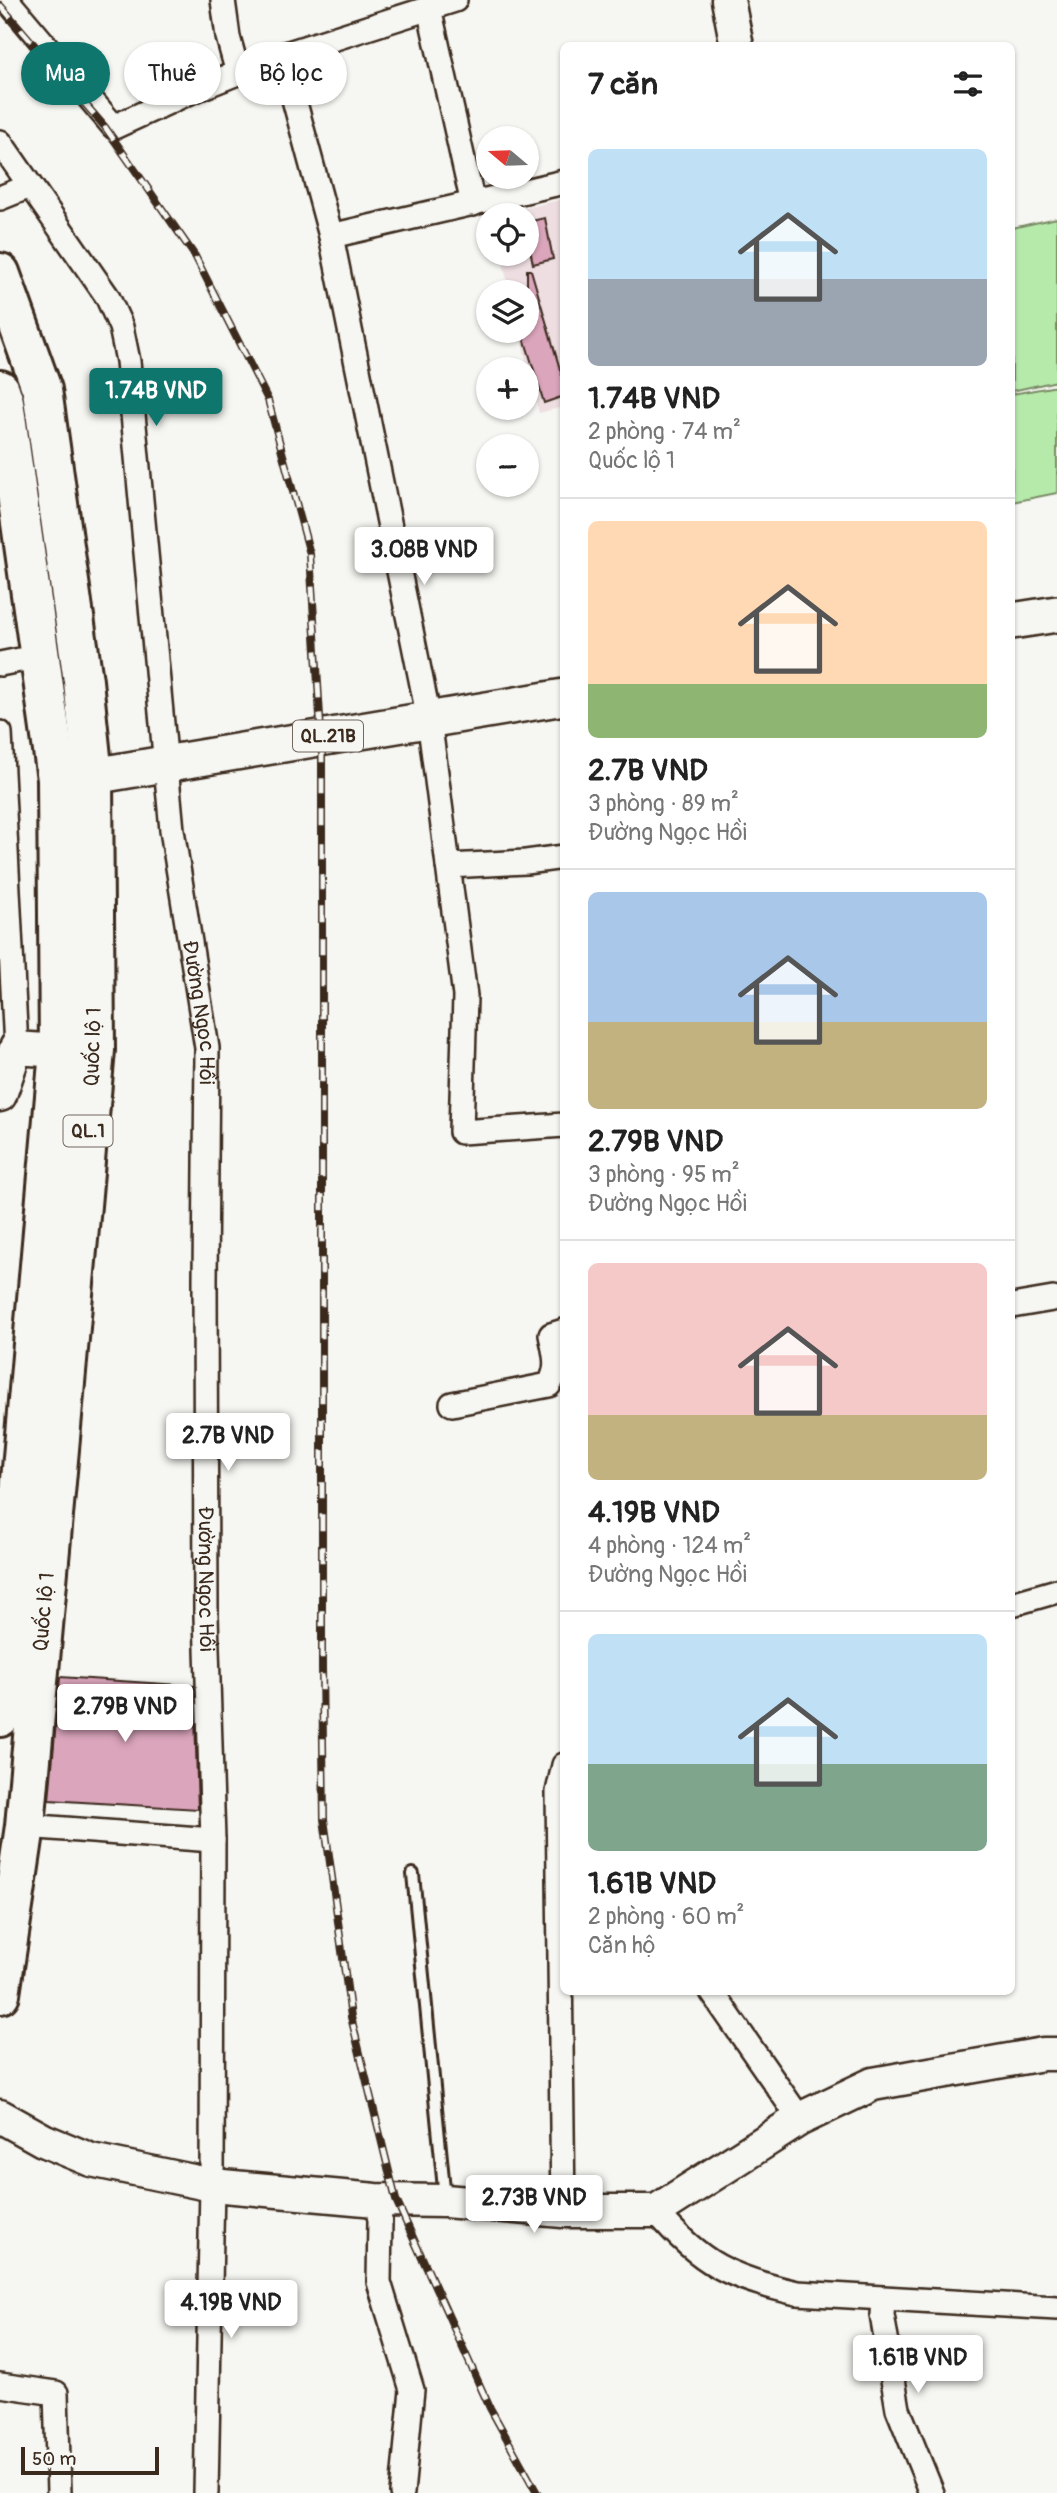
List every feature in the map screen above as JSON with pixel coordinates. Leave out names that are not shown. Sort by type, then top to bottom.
[{"type":"highway","name":"Quốc lộ 1","points":[[0,273],[42,390],[83,681],[59,1051],[7,1568],[0,1717]]},
{"type":"highway","name":"Quốc lộ 1","points":[[0,390],[4,402],[40,656],[75,780],[95,1050],[25,1826],[0,1994]]},
{"type":"main road","points":[[1015,621],[1057,614]]},
{"type":"main road","name":"QL.21B","points":[[75,780],[560,698]]},
{"type":"street","points":[[7,0],[114,127],[235,75]]},
{"type":"street","points":[[223,0],[228,37],[235,60]]},
{"type":"street","points":[[323,42],[455,0]]},
{"type":"street","points":[[728,0],[736,42]]},
{"type":"street","points":[[429,8],[473,204]]},
{"type":"street","points":[[296,105],[331,236],[429,719],[465,996],[460,1132],[560,1125]]},
{"type":"street","name":"Đường Ngọc Hồi","points":[[0,142],[107,296],[121,327],[128,361],[172,830],[207,1048],[206,1616],[213,1840],[212,2185],[206,2493]]},
{"type":"street","points":[[331,236],[560,183]]},
{"type":"street","points":[[0,198],[30,186]]},
{"type":"street","points":[[0,664],[40,656]]},
{"type":"street","points":[[0,733],[8,1048],[0,1095]]},
{"type":"street","points":[[448,866],[560,858]]},
{"type":"street","points":[[8,1048],[59,1051]]},
{"type":"street","points":[[1015,1305],[1053,1299]]},
{"type":"street","points":[[452,1404],[549,1385],[556,1374],[557,1365],[551,1335],[560,1332]]},
{"type":"street","points":[[1015,1603],[1057,1591]]},
{"type":"street","points":[[25,1826],[213,1840]]},
{"type":"street","points":[[562,1995],[563,2211]]},
{"type":"street","points":[[714,1995],[800,2119]]},
{"type":"street","points":[[0,2116],[43,2140],[91,2160],[212,2185],[376,2200],[563,2211],[656,2211],[800,2119],[873,2084],[1043,2054],[1057,2054]]},
{"type":"street","points":[[376,2200],[380,2220],[379,2282],[412,2390],[402,2493]]},
{"type":"street","points":[[656,2211],[677,2236],[724,2271],[763,2285],[797,2293],[1057,2308]]},
{"type":"street","points":[[883,2299],[883,2315],[898,2409],[932,2493]]},
{"type":"street","points":[[0,2385],[56,2393],[59,2493]]},
{"type":"lane","points":[[413,1874],[445,2202]]},
{"type":"shaded area","points":[[560,200],[560,408],[539,413],[539,357],[525,357],[522,343],[539,343],[539,280],[507,280],[504,266],[539,266],[539,205]]},
{"type":"green space","points":[[1057,218],[1057,381],[1015,390],[1015,227]]},
{"type":"green space","points":[[1057,386],[1057,493],[1015,501],[1015,393]]},
{"type":"building","points":[[545,218],[553,259],[539,262],[539,219]]},
{"type":"building","points":[[527,270],[531,270],[534,280],[527,280]]},
{"type":"building","points":[[539,297],[560,369],[560,397],[544,403],[539,387],[539,357],[530,357],[526,343],[539,343]]},
{"type":"building","points":[[60,1677],[194,1686],[198,1809],[49,1800]]},
{"type":"railway","points":[[0,5],[105,127],[195,256],[268,400],[310,554],[322,749],[324,1819],[351,2017],[396,2200],[490,2408],[537,2493]]}]
